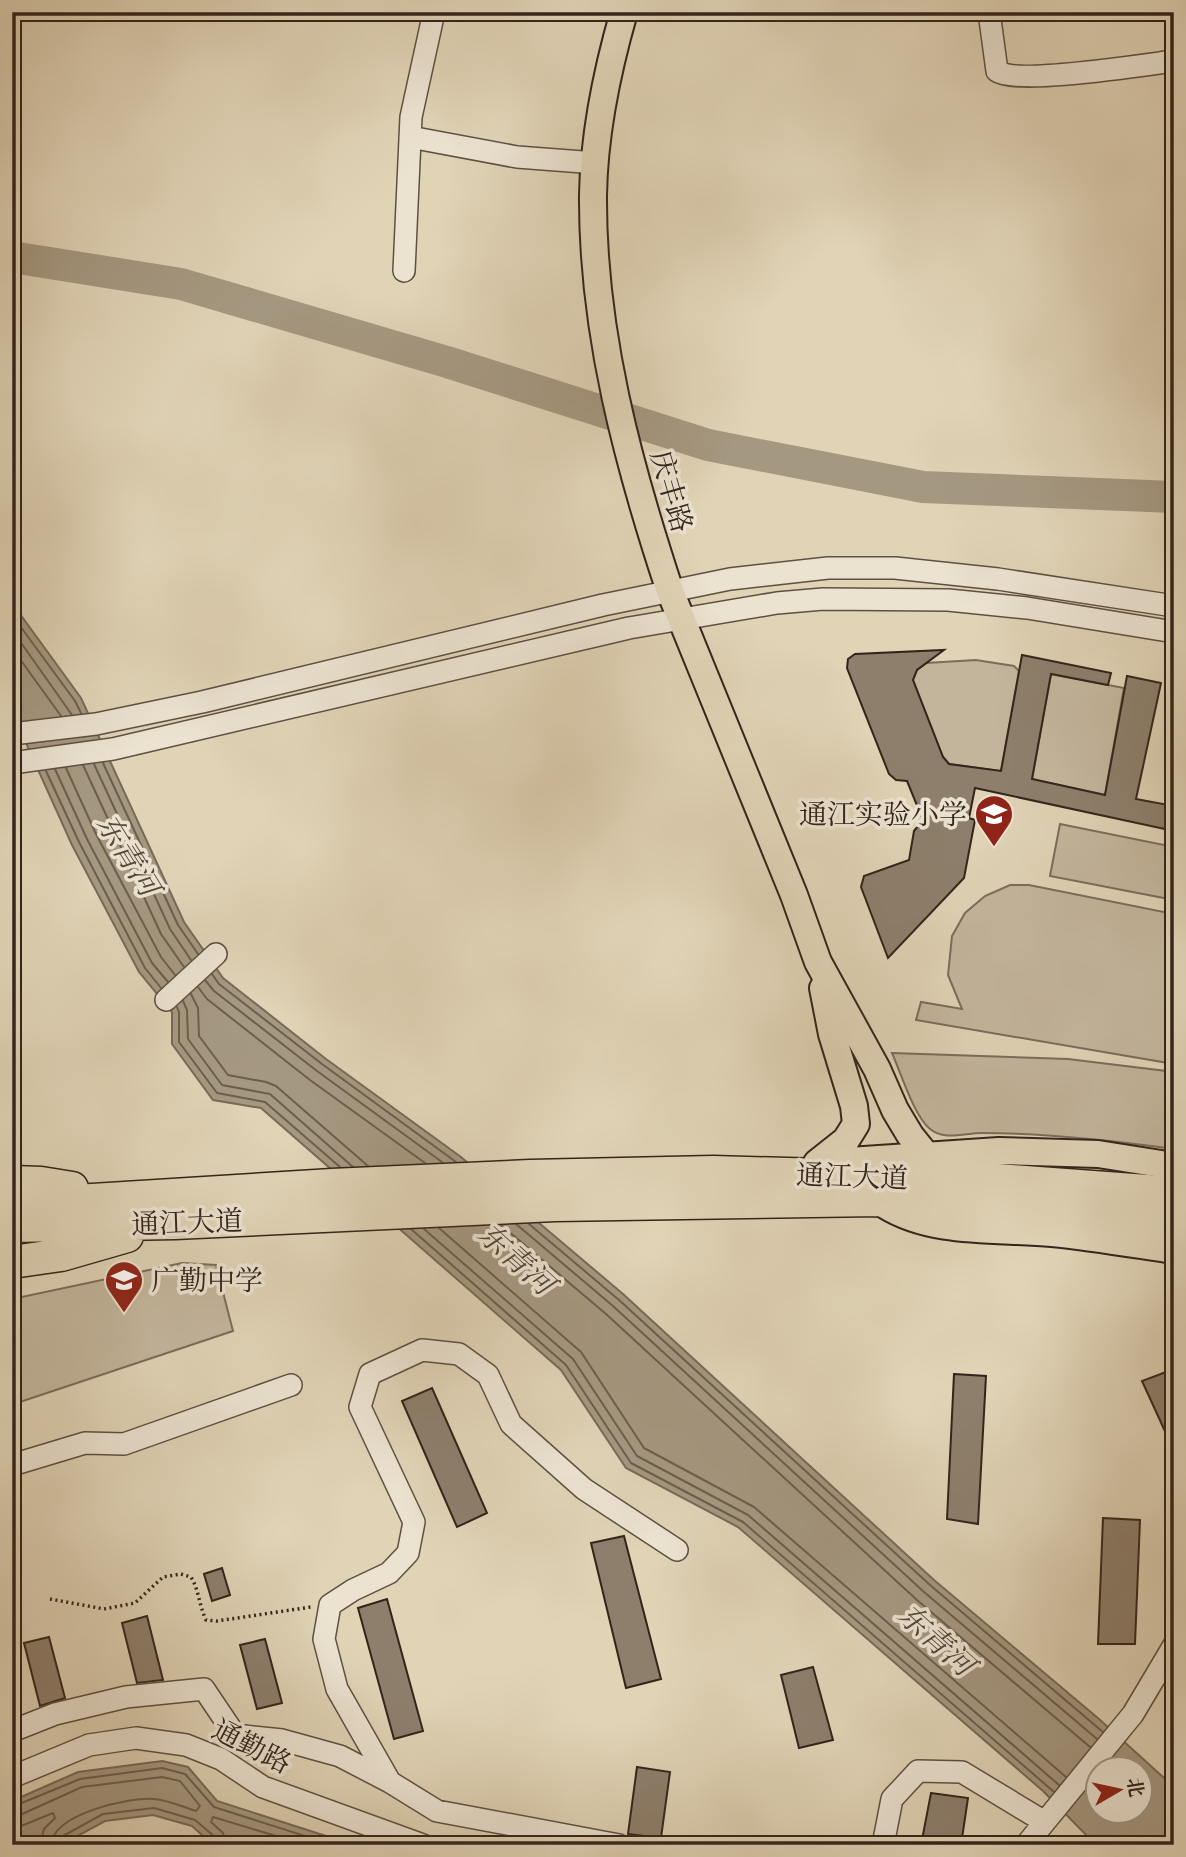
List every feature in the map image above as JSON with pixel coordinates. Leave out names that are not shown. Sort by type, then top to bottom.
[{"type":"highway","name":"通江大道","points":[[12,1205],[332,1185],[805,1168],[1174,1193]]},
{"type":"highway","points":[[12,1182],[41,1183],[136,1198]]},
{"type":"highway","name":"通江大道","points":[[12,1226],[175,1223],[555,1205],[877,1200],[1040,1211],[1174,1224]]},
{"type":"highway","points":[[12,1262],[61,1255],[175,1223]]},
{"type":"main road","name":"庆丰路","points":[[624,12],[612,54],[599,125],[593,195],[597,262],[609,367],[632,466],[670,591],[818,962]]},
{"type":"main road","points":[[818,962],[877,1069],[909,1135],[926,1155],[949,1169],[978,1180]]},
{"type":"main road","points":[[805,1168],[846,1140],[856,1124],[854,1106],[832,1034],[818,962]]},
{"type":"main road","points":[[805,1168],[926,1155],[999,1151],[1098,1154],[1174,1166]]},
{"type":"main road","points":[[877,1200],[900,1214],[955,1228],[1053,1233],[1174,1250]]},
{"type":"street","points":[[404,271],[411,117],[434,12]]},
{"type":"street","points":[[989,12],[997,71],[1003,75],[1028,77],[1174,61]]},
{"type":"street","points":[[410,137],[517,157],[596,163]]},
{"type":"street","points":[[12,734],[96,724],[202,702],[670,591],[730,579],[828,568],[895,568],[998,579],[1174,606]]},
{"type":"street","points":[[19,762],[113,749],[629,628],[777,603],[823,599],[948,600],[1027,608],[1174,632]]},
{"type":"street","points":[[166,1000],[216,954]]},
{"type":"street","points":[[12,1247],[85,1248]]},
{"type":"street","points":[[390,1782],[337,1689],[324,1639],[330,1605],[353,1590],[389,1573],[408,1553],[414,1522],[360,1407],[370,1374],[422,1350],[459,1354],[488,1376],[511,1424],[584,1489],[677,1550]]},
{"type":"street","points":[[12,1465],[85,1443],[124,1444],[291,1385]]},
{"type":"street","points":[[1026,1845],[1133,1714],[1174,1645]]},
{"type":"street","points":[[12,1731],[55,1714],[126,1697],[204,1689],[235,1735],[282,1740],[340,1756],[437,1811],[535,1837],[619,1845]]},
{"type":"street","name":"通勤路","points":[[12,1777],[89,1745],[136,1738],[186,1745],[221,1759],[263,1787],[423,1845]]},
{"type":"street","points":[[883,1845],[892,1799],[918,1771],[962,1772],[1043,1821]]},
{"type":"path","points":[[50,1599],[104,1609],[135,1603],[163,1577],[181,1574],[191,1577],[197,1587],[199,1606],[206,1620],[217,1622],[330,1605]]},
{"type":"shaded area","points":[[976,660],[1014,666],[1019,671],[1001,771],[949,764],[943,757],[913,680],[917,670],[926,663]]},
{"type":"shaded area","points":[[1051,674],[1124,688],[1105,795],[1032,779]]},
{"type":"shaded area","points":[[1060,824],[1174,847],[1174,900],[1050,876]]},
{"type":"shaded area","points":[[1010,885],[1029,885],[1174,914],[1174,1064],[916,1020],[921,1002],[962,1009],[948,975],[952,936],[965,913],[985,896]]},
{"type":"shaded area","points":[[892,1053],[1068,1059],[1174,1072],[1174,1149],[1054,1136],[982,1133],[948,1136],[936,1133],[924,1123],[908,1094]]},
{"type":"shaded area","name":"广勤中学","points":[[182,1263],[216,1265],[233,1331],[17,1403],[12,1387],[12,1299]]},
{"type":"water","name":"东青河","points":[[12,603],[81,698],[184,922],[223,978],[326,1059],[461,1157],[623,1294],[934,1580],[1140,1756],[1084,1756],[1084,1826],[1154,1826],[1154,1769],[1174,1787],[1174,1845],[1096,1845],[1043,1791],[738,1527],[626,1468],[561,1370],[261,1108],[213,1100],[172,1044],[172,1012],[139,972],[72,845],[12,712]]},
{"type":"water","points":[[162,1761],[188,1767],[217,1801],[354,1845],[213,1845],[192,1826],[153,1815],[105,1821],[61,1845],[12,1845],[12,1801],[78,1772]]},
{"type":"building","points":[[944,650],[917,670],[913,680],[943,757],[949,764],[1001,771],[1022,655],[1111,673],[1108,685],[1051,674],[1032,779],[1105,795],[1127,676],[1161,683],[1136,799],[1174,806],[1174,831],[975,788],[969,818],[975,820],[964,878],[888,958],[861,887],[864,876],[909,860],[914,831],[923,820],[907,781],[896,780],[889,774],[847,668],[848,659],[855,654]]},
{"type":"building","points":[[1174,1369],[1174,1451],[1142,1381]]},
{"type":"building","points":[[954,1374],[986,1376],[978,1524],[947,1519]]},
{"type":"building","points":[[432,1388],[487,1513],[457,1527],[402,1401]]},
{"type":"building","points":[[1103,1518],[1140,1520],[1135,1644],[1098,1644]]},
{"type":"building","points":[[624,1536],[661,1679],[626,1688],[591,1543]]},
{"type":"building","points":[[222,1568],[230,1595],[212,1601],[204,1574]]},
{"type":"building","points":[[387,1599],[423,1731],[394,1739],[358,1608]]},
{"type":"building","points":[[147,1616],[163,1680],[137,1683],[122,1623]]},
{"type":"building","points":[[49,1637],[65,1698],[40,1706],[24,1643]]},
{"type":"building","points":[[265,1639],[282,1703],[257,1709],[240,1645]]},
{"type":"building","points":[[813,1667],[833,1740],[799,1748],[781,1675]]},
{"type":"building","points":[[637,1767],[670,1772],[661,1838],[628,1834]]},
{"type":"building","points":[[931,1793],[968,1798],[961,1845],[921,1845]]},
{"type":"waterway","points":[[12,257],[181,284],[447,362],[708,445],[923,487],[1174,497]]},
{"type":"place","name":"通江实验小学","points":[[994,848]]},
{"type":"place","name":"广勤中学","points":[[124,1314]]}]
